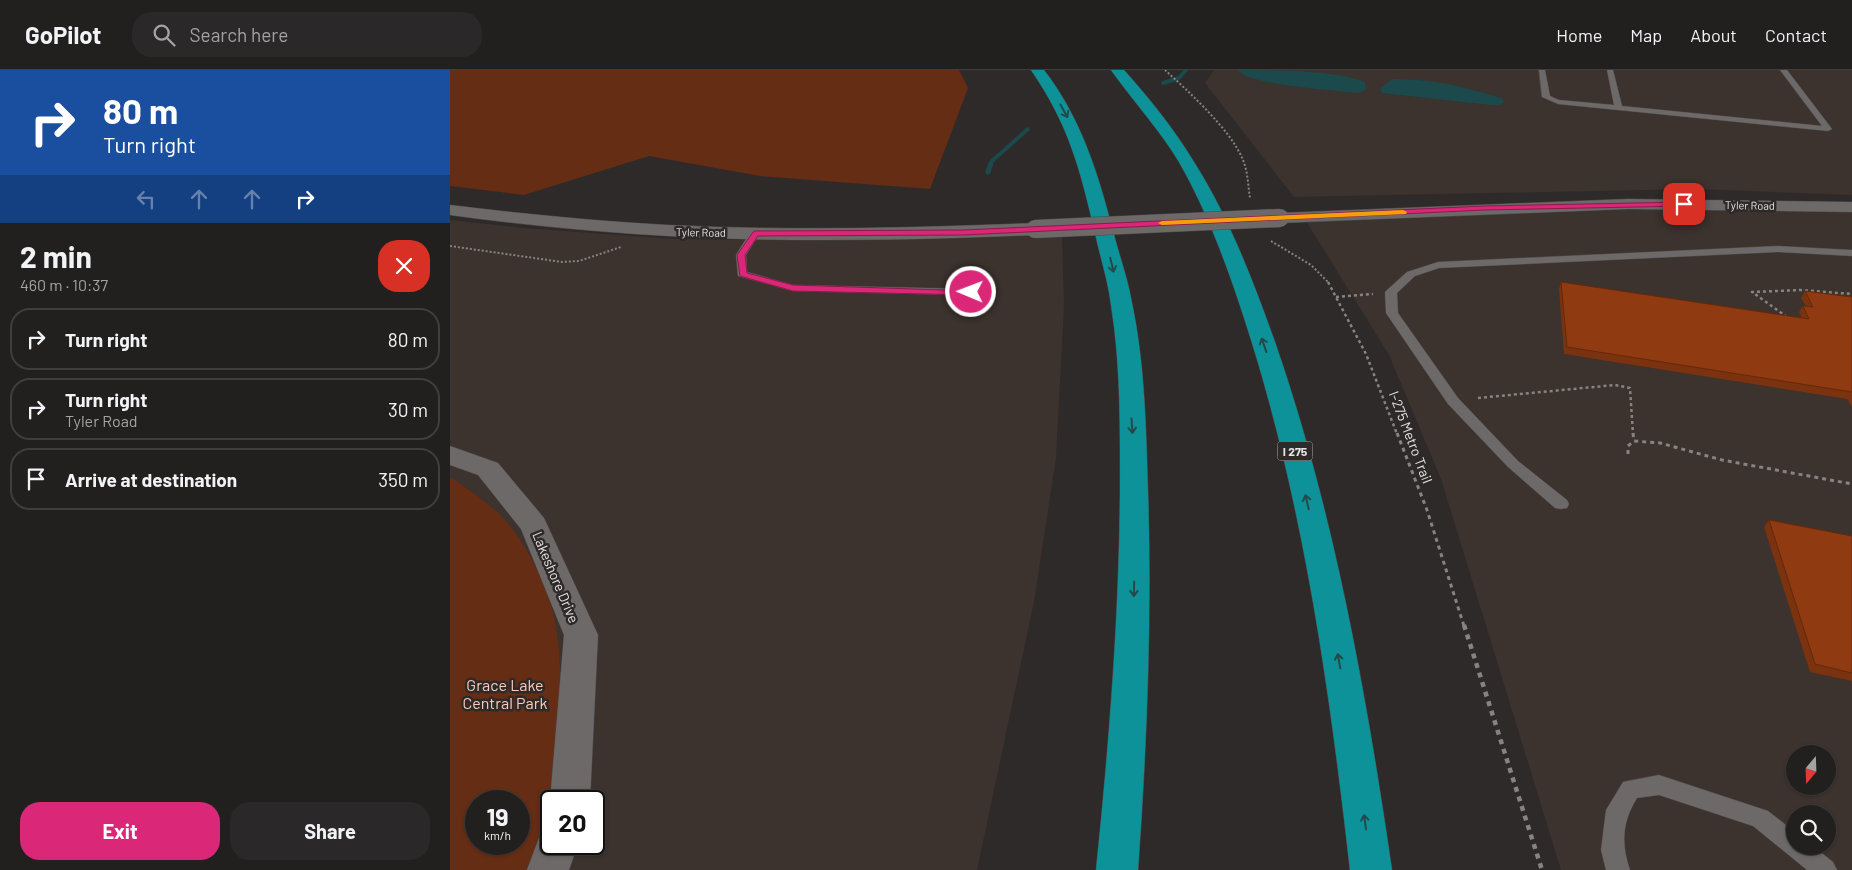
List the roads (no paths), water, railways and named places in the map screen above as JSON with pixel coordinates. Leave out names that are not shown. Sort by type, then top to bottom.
[{"type":"highway","points":[[1037,70],[1056,96],[1082,149],[1088,167],[1122,304],[1129,371],[1135,513],[1133,631],[1117,870]]},
{"type":"highway","name":"I 275","points":[[1117,70],[1176,145],[1194,177],[1232,257],[1271,367],[1295,450],[1329,605],[1360,787],[1371,870]]},
{"type":"street","name":"Tyler Road","points":[[450,210],[572,225],[658,231],[882,234],[1628,204],[1852,207]]},
{"type":"street","name":"Lakeshore Drive","points":[[450,455],[488,469],[534,525],[581,635],[571,790]]},
{"type":"street","points":[[548,870],[553,855]]},
{"type":"lane","points":[[1542,70],[1545,94],[1548,99],[1565,103],[1828,129],[1783,70]]},
{"type":"lane","points":[[1610,70],[1619,109]]},
{"type":"lane","points":[[755,233],[741,255],[742,274],[784,286],[793,288],[971,292]]},
{"type":"lane","points":[[1561,504],[1513,464],[1452,401],[1392,313],[1391,292],[1411,274],[1438,265],[1778,249],[1852,253]]},
{"type":"lane","points":[[1618,870],[1612,850],[1617,810],[1631,789],[1659,785],[1760,818],[1786,839]]},
{"type":"lane","points":[[1806,855],[1825,870]]},
{"type":"water","points":[[1238,70],[1338,75],[1365,82],[1366,89],[1355,93],[1292,86],[1257,80],[1244,75]]},
{"type":"water","points":[[1392,79],[1420,80],[1447,84],[1488,94],[1501,98],[1504,101],[1500,105],[1490,105],[1382,93],[1380,89]]},
{"type":"waterway","points":[[1163,83],[1179,78],[1186,70]]},
{"type":"waterway","points":[[991,164],[1028,129]]},
{"type":"waterway","points":[[988,172],[991,163]]},
{"type":"park label","name":"Grace Lake Central Park","points":[[505,693]]}]
